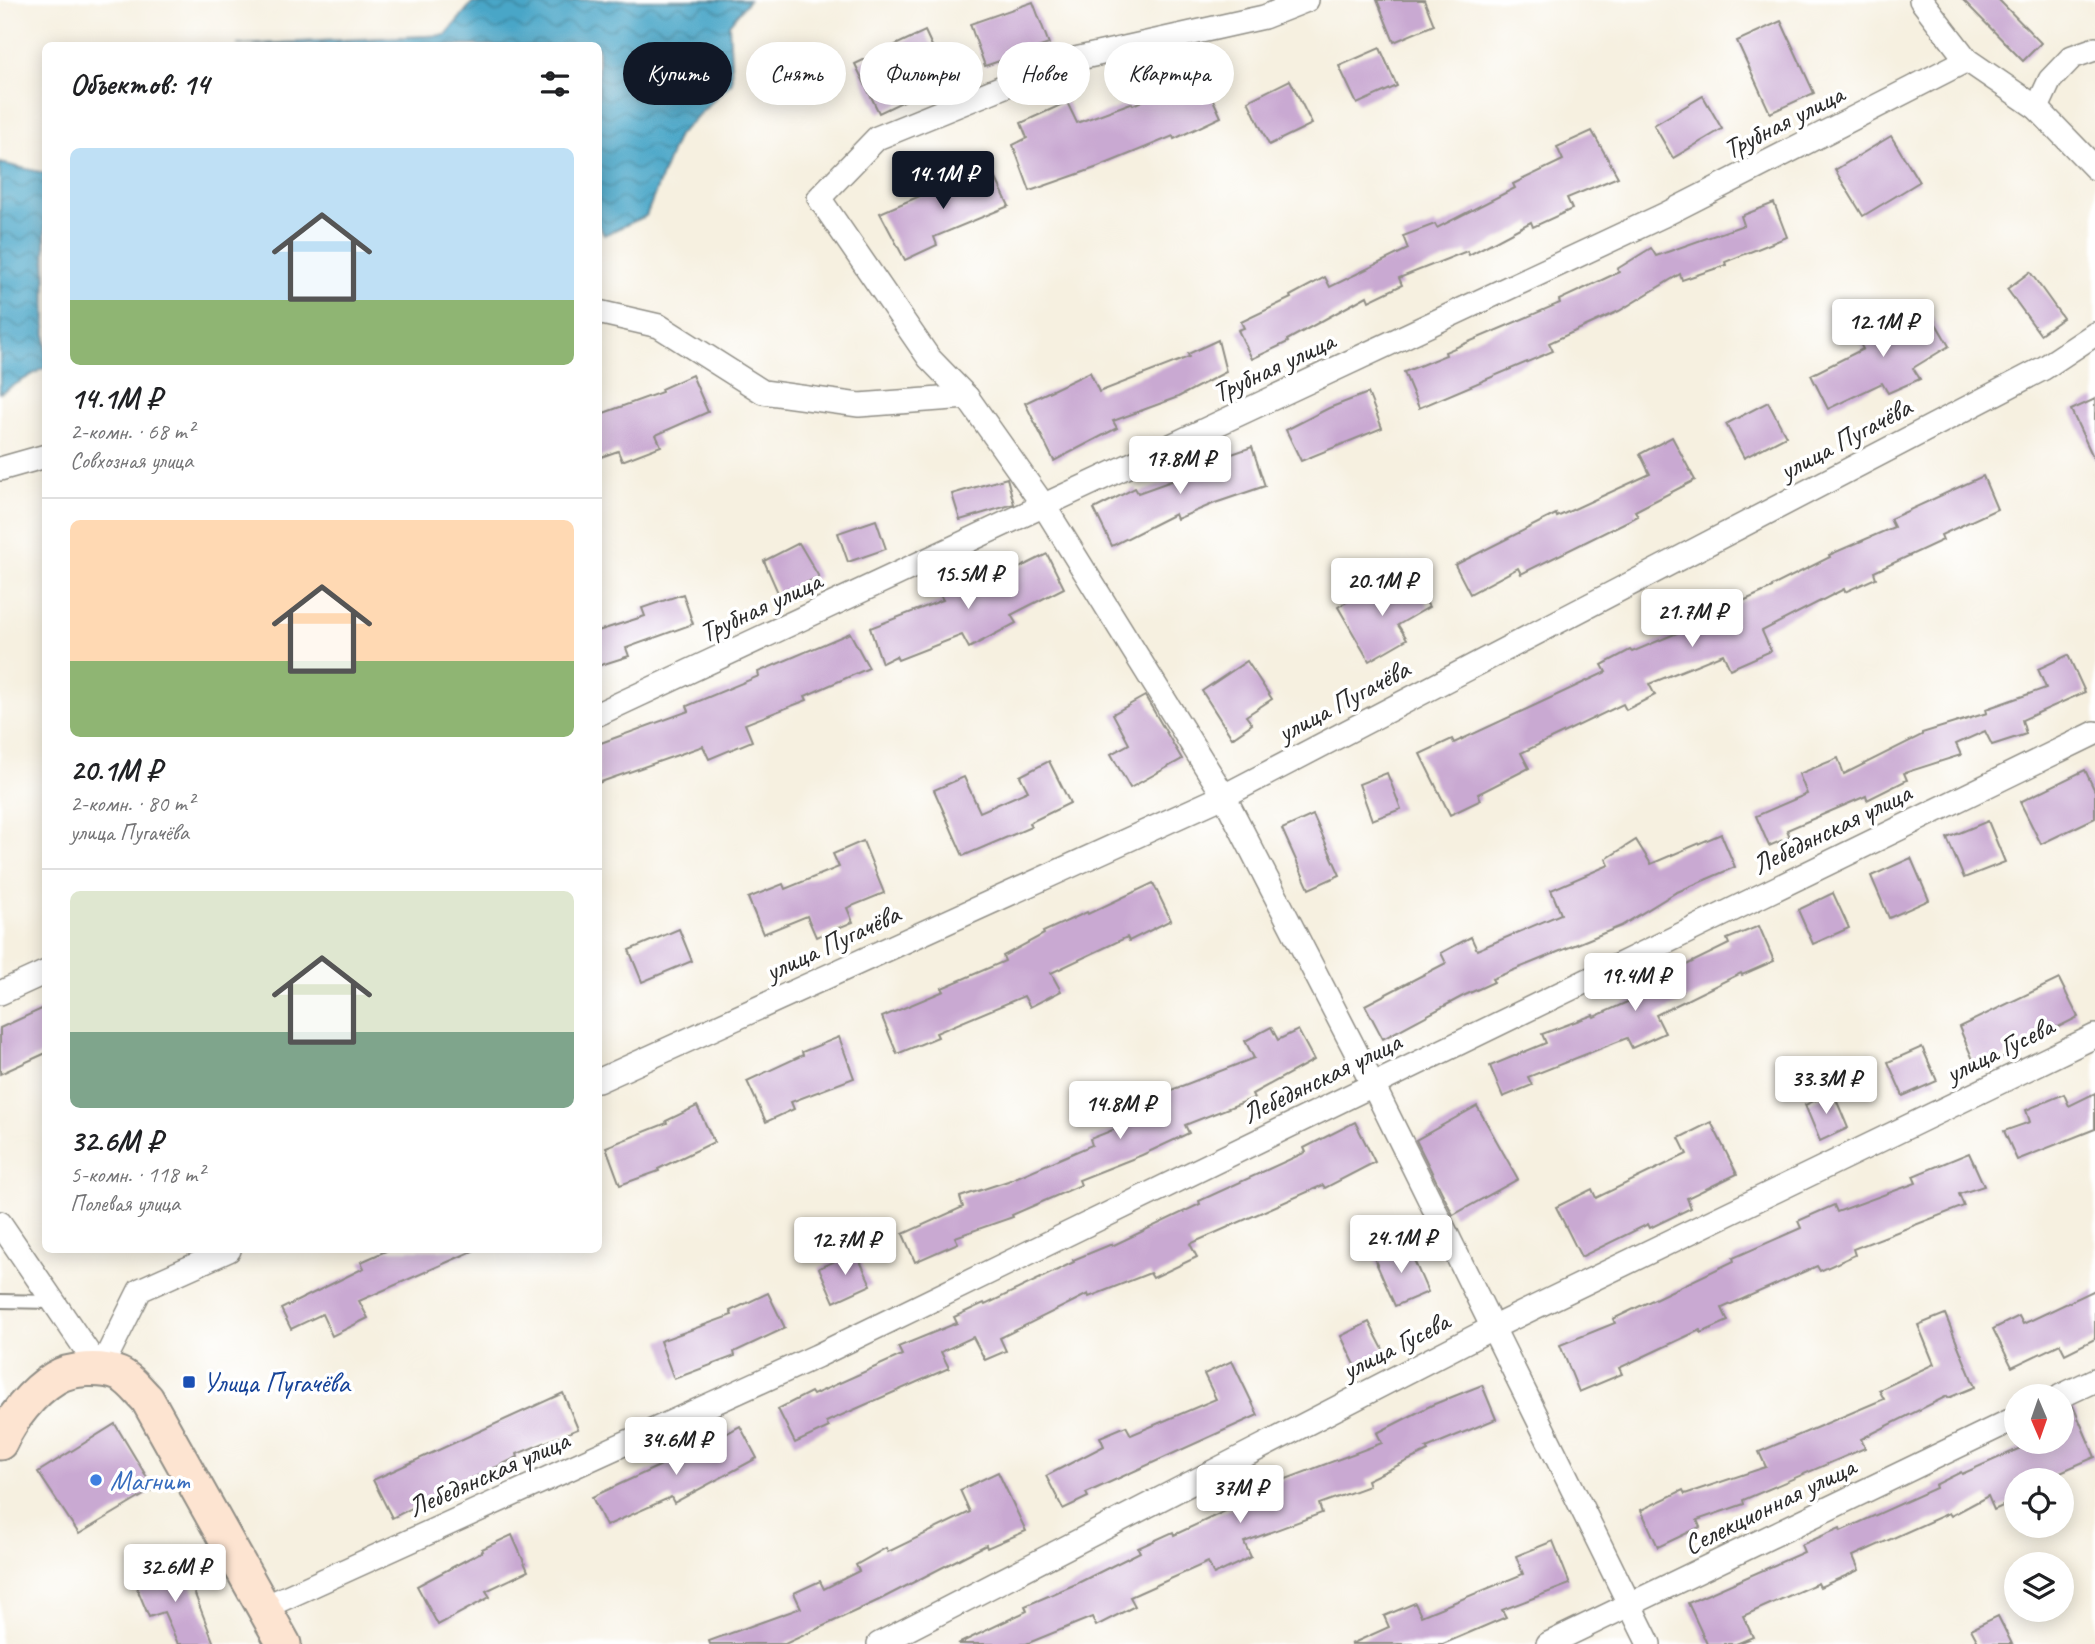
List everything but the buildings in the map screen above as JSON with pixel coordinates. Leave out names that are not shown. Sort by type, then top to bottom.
[{"type":"street","points":[[1307,0],[1264,18],[1066,61],[877,138],[819,198],[929,358],[967,397],[1044,506],[1224,796],[1373,1085],[1649,1644]]},
{"type":"street","points":[[1921,0],[1967,60],[2037,108],[2095,167]]},
{"type":"street","points":[[2037,108],[2050,80],[2072,57],[2095,49]]},
{"type":"street","name":"Трубная улица","points":[[602,712],[1664,215],[1967,60]]},
{"type":"street","points":[[602,313],[659,326],[763,392],[859,405],[967,397]]},
{"type":"street","name":"улица Пугачёва","points":[[602,1079],[1224,796],[2044,368],[2095,334]]},
{"type":"street","points":[[0,469],[42,457]]},
{"type":"street","name":"Лебедянская улица","points":[[265,1607],[817,1356],[2095,733]]},
{"type":"street","points":[[0,993],[42,974]]},
{"type":"street","name":"улица Гусева","points":[[879,1644],[1494,1327],[2095,1036]]},
{"type":"street","points":[[0,1223],[100,1370]]},
{"type":"street","points":[[100,1370],[140,1290],[222,1253]]},
{"type":"street","points":[[0,1443],[10,1411],[57,1376],[100,1370],[121,1374],[147,1399],[284,1644]]},
{"type":"street","points":[[2074,1390],[2095,1380]]},
{"type":"street","name":"Селекционная улица","points":[[1548,1644],[2004,1424]]},
{"type":"lane","points":[[0,1301],[52,1302]]},
{"type":"water","points":[[749,0],[729,24],[730,42],[623,42],[623,105],[709,105],[678,135],[646,216],[604,235],[602,42],[300,42],[446,35],[472,3]]},
{"type":"water","points":[[0,163],[42,172],[42,369],[0,393]]},
{"type":"place","name":"Улица Пугачёва","points":[[189,1382]]},
{"type":"place","name":"Магнит","points":[[96,1480]]}]
